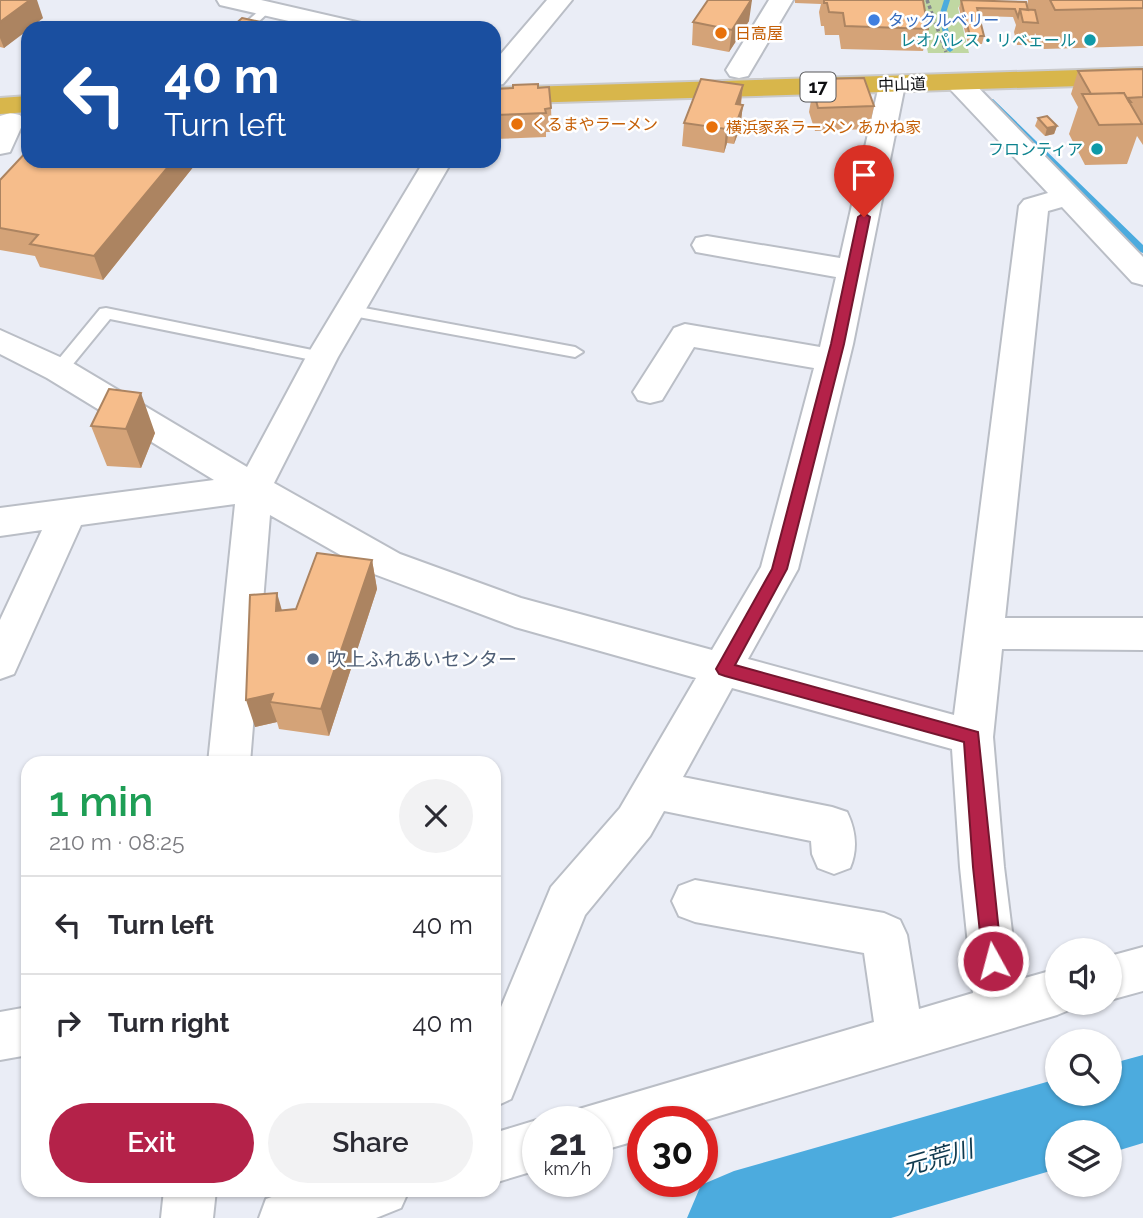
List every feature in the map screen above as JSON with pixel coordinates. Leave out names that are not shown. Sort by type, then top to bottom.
[{"type":"highway","name":"中山道","points":[[501,71],[738,70],[1143,59]]},
{"type":"highway","name":"中山道","points":[[501,96],[1143,76]]},
{"type":"street","points":[[229,0],[272,4],[329,21]]},
{"type":"street","points":[[501,65],[560,0]]},
{"type":"street","points":[[738,70],[781,0]]},
{"type":"street","points":[[958,82],[1143,275]]},
{"type":"street","points":[[501,1065],[567,902],[635,822],[725,669],[779,569],[833,360],[892,85]]},
{"type":"street","points":[[230,756],[254,488],[348,310],[434,168]]},
{"type":"street","points":[[998,1007],[982,867],[972,737],[1034,206],[1068,196]]},
{"type":"street","points":[[707,245],[853,270]]},
{"type":"street","points":[[650,392],[685,335],[833,360]]},
{"type":"street","points":[[0,341],[59,370],[254,488],[387,564],[514,612],[972,737]]},
{"type":"street","points":[[0,522],[254,488]]},
{"type":"street","points":[[0,663],[68,513]]},
{"type":"street","points":[[985,633],[1143,634]]},
{"type":"street","points":[[654,790],[832,826],[834,854]]},
{"type":"street","points":[[695,901],[884,935],[900,1037]]},
{"type":"street","points":[[1122,975],[1143,969]]},
{"type":"street","points":[[613,1122],[1045,995]]},
{"type":"street","points":[[0,1035],[21,1032]]},
{"type":"street","points":[[501,1156],[522,1150]]},
{"type":"street","points":[[187,1218],[189,1197]]},
{"type":"street","points":[[285,1218],[358,1197]]},
{"type":"lane","points":[[253,21],[272,4]]},
{"type":"lane","points":[[348,310],[575,352]]},
{"type":"lane","points":[[59,370],[106,313],[322,357]]},
{"type":"path","points":[[927,0],[947,52]]},
{"type":"green space","points":[[917,0],[963,0],[958,8],[969,53],[928,53]]},
{"type":"building","points":[[0,0],[30,0],[0,22]]},
{"type":"building","points":[[708,0],[751,0],[732,30],[693,22]]},
{"type":"building","points":[[824,0],[923,0],[928,29],[845,26],[843,13],[829,12]]},
{"type":"building","points":[[961,0],[1026,2],[1028,10],[1020,9],[1018,17],[1015,9],[977,8],[984,36],[970,36]]},
{"type":"building","points":[[1050,0],[1143,0],[1143,8],[1055,10]]},
{"type":"building","points":[[1020,9],[1035,10],[1038,23],[1023,22]]},
{"type":"building","points":[[1143,69],[1143,97],[1128,98],[1131,102],[1124,93],[1091,94],[1078,71]]},
{"type":"building","points":[[864,78],[874,106],[818,108],[813,89],[821,89],[818,79]]},
{"type":"building","points":[[701,79],[743,85],[736,104],[743,105],[737,121],[730,120],[726,129],[684,123]]},
{"type":"building","points":[[538,84],[538,88],[549,87],[551,108],[545,109],[546,113],[501,115],[501,89],[513,88],[513,85]]},
{"type":"building","points":[[1124,93],[1142,124],[1099,125],[1082,94]]},
{"type":"building","points":[[1047,116],[1057,126],[1047,128],[1038,118]]},
{"type":"building","points":[[21,158],[21,168],[167,168],[94,256],[30,244],[38,235],[0,228],[0,180]]},
{"type":"building","points":[[109,389],[141,393],[126,429],[91,426]]},
{"type":"building","points":[[317,553],[372,560],[321,709],[270,702],[273,694],[246,700],[250,595],[277,593],[276,611],[296,609]]},
{"type":"waterway","points":[[947,0],[942,16],[950,50]]},
{"type":"waterway","points":[[990,101],[1143,250]]},
{"type":"waterway","name":"元荒川","points":[[734,1218],[1143,1099]]},
{"type":"place","name":"タックルベリー","points":[[874,20]]},
{"type":"place","name":"日高屋","points":[[721,33]]},
{"type":"place","name":"レオパレス・リベェール","points":[[1090,40]]},
{"type":"place","name":"くるまやラーメン","points":[[517,124]]},
{"type":"place","name":"横浜家系ラーメン あかね家","points":[[712,127]]},
{"type":"place","name":"フロンティア","points":[[1097,149]]},
{"type":"place","name":"吹上ふれあいセンター","points":[[313,659]]},
{"type":"route","points":[[864,217],[837,344],[779,569],[725,669],[972,737],[982,867],[993,961]]}]
